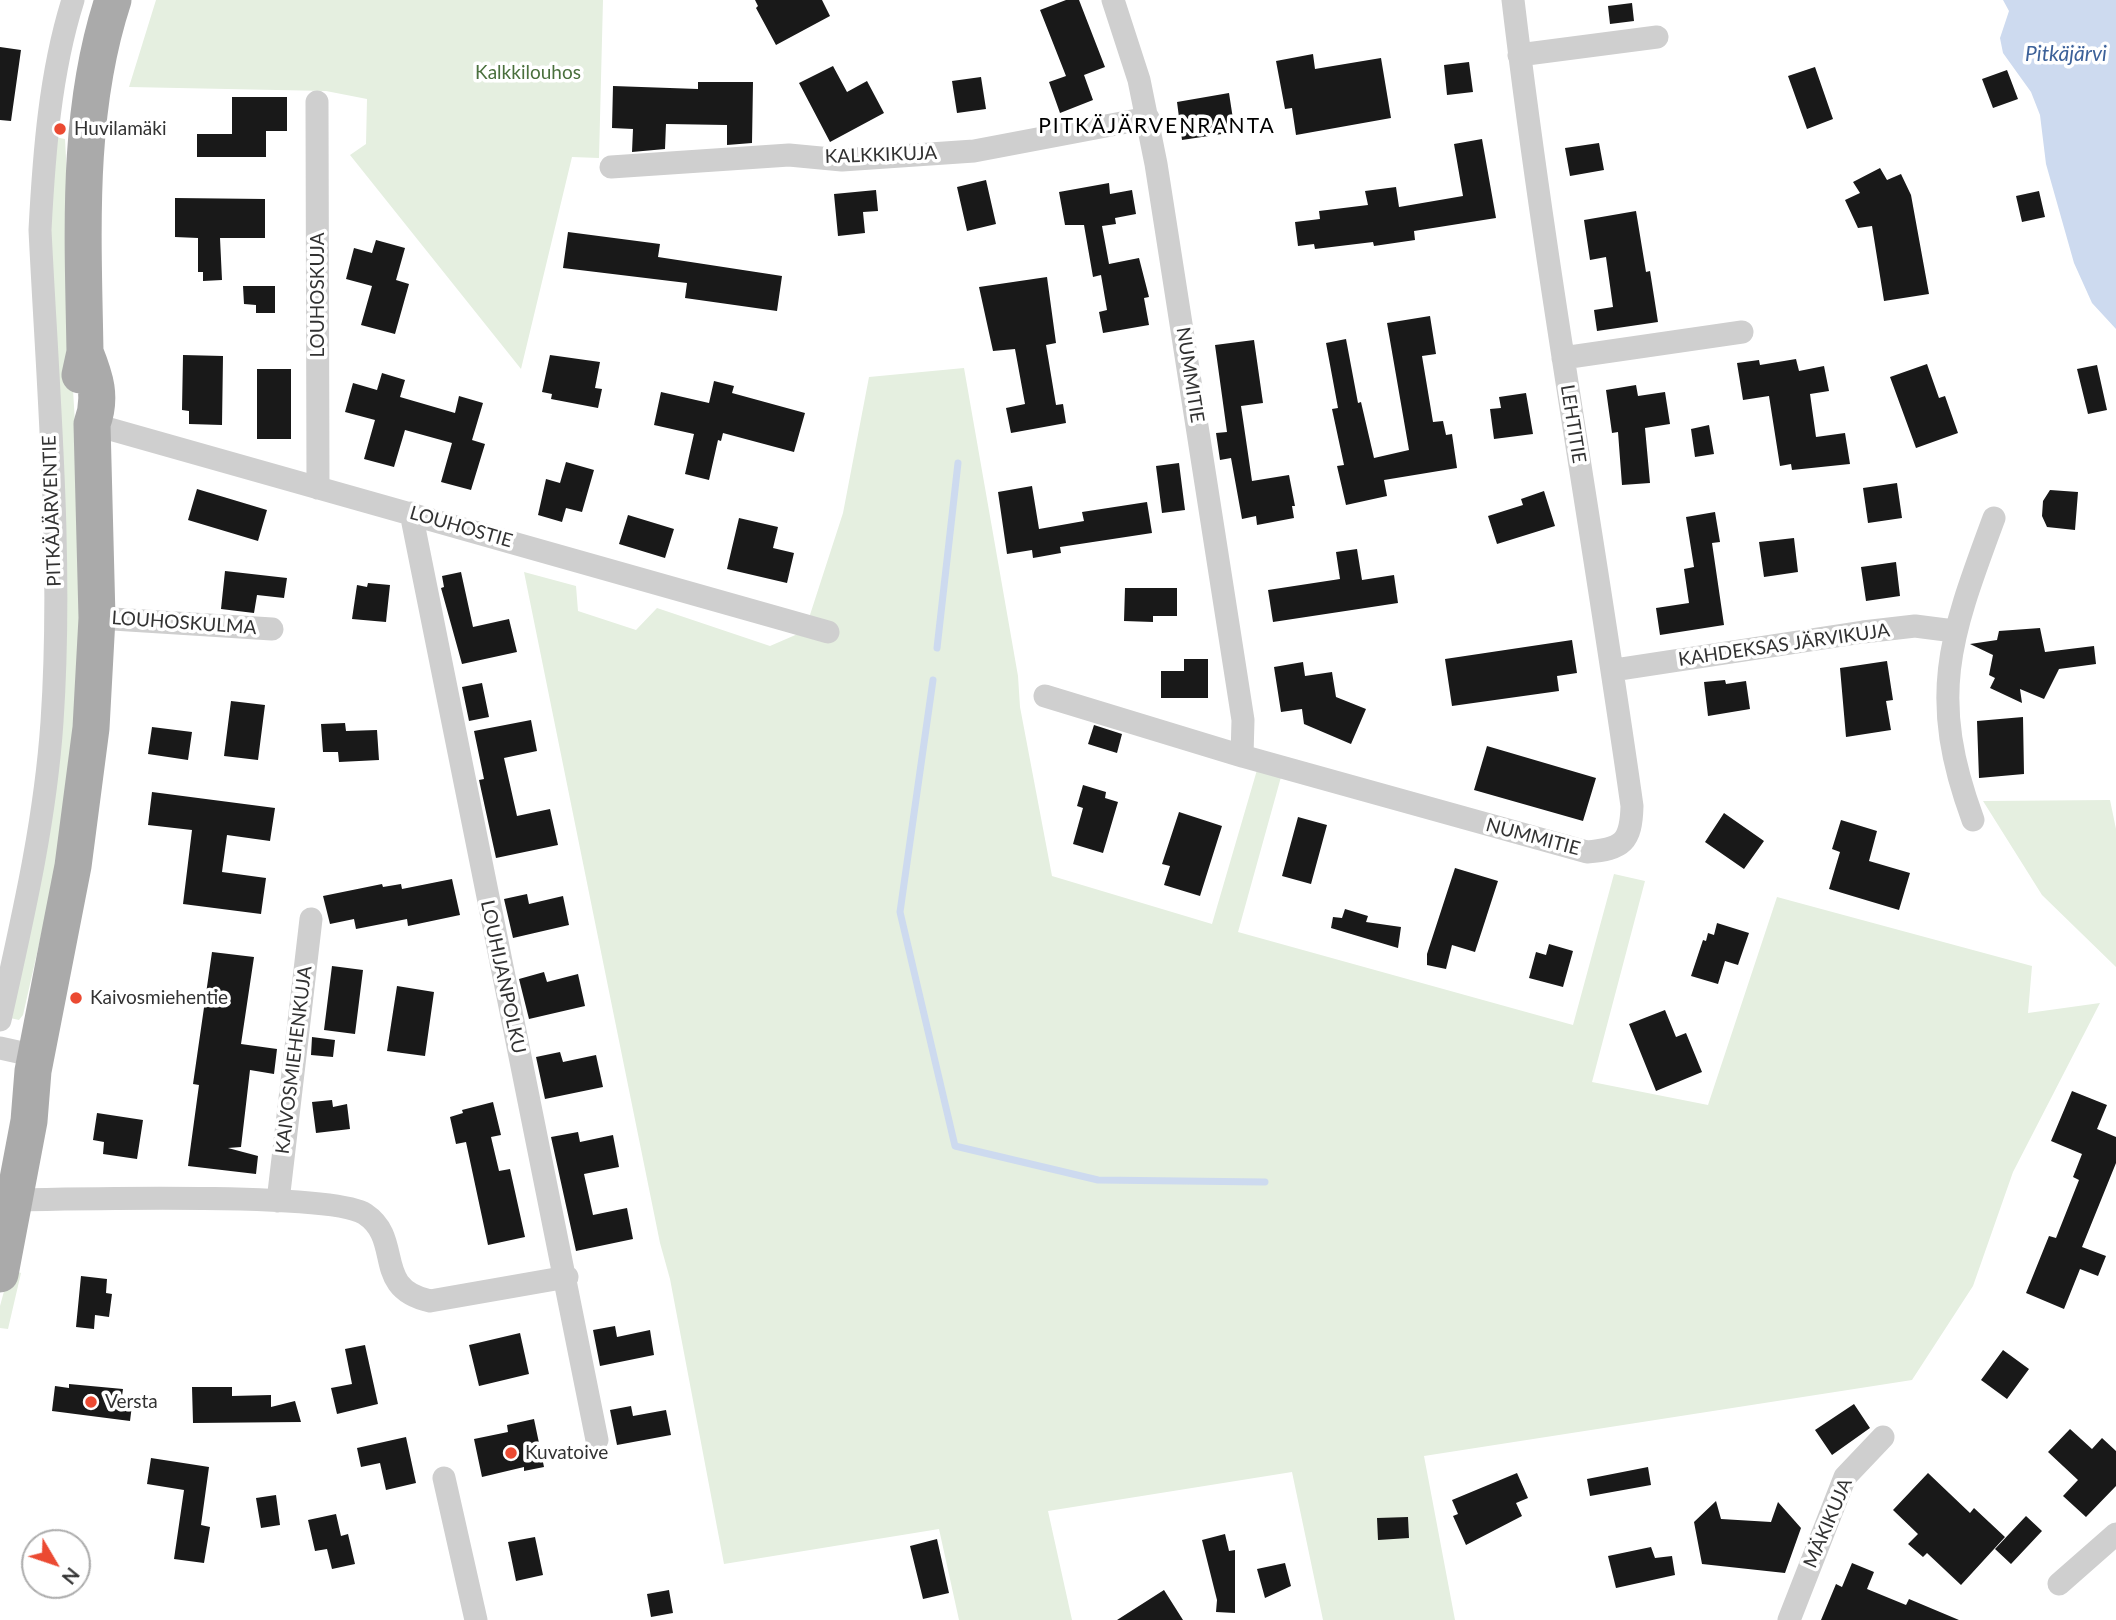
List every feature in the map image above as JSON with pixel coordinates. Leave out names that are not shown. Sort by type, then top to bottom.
[{"type":"main road","points":[[0,1274],[29,1121],[35,1063],[83,793],[91,728],[97,618],[92,424],[99,407],[98,394],[85,352],[82,202],[87,134],[99,59],[113,0]]},
{"type":"main road","points":[[0,1154],[8,1115],[35,1063]]},
{"type":"street","name":"PITKÄJÄRVENTIE","points":[[0,1020],[36,857],[52,724],[56,640],[40,230],[42,182],[55,80],[61,42],[73,0]]},
{"type":"street","name":"NUMMITIE","points":[[1112,0],[1139,80],[1169,233],[1243,720],[1242,755]]},
{"type":"street","name":"LEHTITIE","points":[[1513,0],[1563,358],[1614,670],[1632,806],[1632,828],[1622,845]]},
{"type":"street","points":[[1519,55],[1657,37]]},
{"type":"street","name":"LOUHOSKUJA","points":[[317,102],[318,488]]},
{"type":"street","name":"KALKKIKUJA","points":[[611,167],[789,155],[842,160],[974,151],[1148,118]]},
{"type":"street","points":[[1563,358],[1742,332]]},
{"type":"street","name":"LOUHOSTIE","points":[[92,424],[828,632]]},
{"type":"street","name":"LOUHIJANPOLKU","points":[[411,513],[497,950],[567,1277],[597,1440]]},
{"type":"street","points":[[1973,820],[1960,784],[1949,723],[1947,672],[1954,631],[1994,518]]},
{"type":"street","name":"LOUHOSKULMA","points":[[97,618],[272,629]]},
{"type":"street","name":"KAHDEKSAS JÄRVIKUJA","points":[[1614,670],[1915,626],[1954,631]]},
{"type":"street","name":"NUMMITIE","points":[[1045,696],[1242,755],[1587,852],[1622,845]]},
{"type":"street","name":"KAIVOSMIEHENKUJA","points":[[278,1202],[311,919]]},
{"type":"street","points":[[0,1048],[35,1063]]},
{"type":"street","points":[[14,1200],[278,1202],[345,1206],[365,1214],[378,1227],[398,1287],[411,1296],[430,1301],[567,1277]]},
{"type":"street","name":"MÄKIKUJA","points":[[1789,1620],[1845,1477],[1883,1437]]},
{"type":"street","points":[[444,1478],[477,1620]]},
{"type":"street","points":[[2059,1584],[2116,1534]]},
{"type":"green space","name":"Kalkkilouhos","points":[[156,0],[603,0],[599,158],[572,157],[521,369],[350,155],[366,144],[367,99],[326,91],[129,87]]},
{"type":"green space","points":[[55,137],[65,139],[68,195],[66,271],[78,474],[81,680],[52,887],[23,1015],[19,1020],[10,1018],[42,851],[50,185]]},
{"type":"green space","points":[[964,368],[1018,676],[1020,707],[1052,876],[1212,924],[1257,770],[1281,777],[1238,932],[1573,1025],[1614,874],[1645,881],[1592,1082],[1708,1105],[1777,897],[2032,966],[2028,1013],[2100,1003],[2013,1172],[1973,1286],[1912,1380],[1424,1456],[1455,1620],[1323,1620],[1292,1472],[1048,1511],[1072,1620],[959,1620],[939,1529],[724,1564],[670,1279],[660,1243],[524,572],[576,586],[578,611],[636,630],[657,608],[770,646],[800,633],[808,621],[843,513],[869,377]]},
{"type":"green space","points":[[2110,800],[2116,829],[2116,967],[2042,895],[1983,801]]},
{"type":"green space","points":[[10,1269],[21,1273],[8,1329],[0,1328],[0,1306]]},
{"type":"water","name":"Pitkäjärvi","points":[[2003,0],[2116,0],[2116,329],[2092,303],[2074,263],[2046,164],[2040,115],[2031,92],[2003,53],[2000,38],[2009,11]]},
{"type":"building","points":[[755,0],[822,0],[830,16],[776,45],[756,8],[758,6]]},
{"type":"building","points":[[1066,0],[1079,0],[1105,67],[1084,75],[1093,100],[1060,113],[1049,82],[1066,76],[1040,10]]},
{"type":"building","points":[[1632,3],[1634,21],[1610,24],[1608,6]]},
{"type":"building","points":[[0,47],[21,50],[11,121],[0,120]]},
{"type":"building","points":[[1313,54],[1315,69],[1381,58],[1391,118],[1296,135],[1292,108],[1285,109],[1276,61]]},
{"type":"building","points":[[1469,62],[1473,92],[1447,95],[1444,65]]},
{"type":"building","points":[[833,66],[847,92],[867,81],[884,113],[830,142],[799,83]]},
{"type":"building","points":[[1815,67],[1833,119],[1807,129],[1788,76]]},
{"type":"building","points":[[2007,70],[2018,99],[1993,108],[1982,79]]},
{"type":"building","points":[[981,77],[986,109],[957,113],[952,81]]},
{"type":"building","points":[[698,82],[753,82],[752,143],[727,145],[727,125],[666,124],[665,149],[632,152],[633,129],[612,128],[613,86],[698,89]]},
{"type":"building","points":[[1229,93],[1235,132],[1182,140],[1177,102]]},
{"type":"building","points":[[232,97],[287,97],[287,131],[266,131],[266,157],[197,157],[197,134],[232,134]]},
{"type":"building","points":[[1482,139],[1496,218],[1414,231],[1415,240],[1374,246],[1373,242],[1315,249],[1314,244],[1298,246],[1295,222],[1320,219],[1319,211],[1368,205],[1365,191],[1396,187],[1399,207],[1463,196],[1454,144]]},
{"type":"building","points":[[1599,143],[1604,170],[1570,176],[1565,148]]},
{"type":"building","points":[[1880,168],[1887,180],[1901,174],[1911,195],[1929,294],[1884,301],[1872,226],[1858,228],[1845,200],[1860,193],[1853,182]]},
{"type":"building","points":[[986,180],[996,224],[967,231],[957,187]]},
{"type":"building","points":[[1109,183],[1110,194],[1132,190],[1136,214],[1115,218],[1116,224],[1102,226],[1109,264],[1139,258],[1149,297],[1144,298],[1149,325],[1103,333],[1099,312],[1107,310],[1101,275],[1093,277],[1084,225],[1065,225],[1059,192]]},
{"type":"building","points":[[876,190],[878,211],[863,212],[865,233],[838,236],[834,194]]},
{"type":"building","points":[[2039,191],[2045,217],[2022,222],[2016,196]]},
{"type":"building","points":[[175,198],[265,199],[265,238],[220,238],[222,280],[203,281],[203,272],[198,272],[198,238],[175,237]]},
{"type":"building","points":[[1636,211],[1658,322],[1597,331],[1594,310],[1613,307],[1606,257],[1590,260],[1584,220]]},
{"type":"building","points":[[568,232],[660,244],[658,257],[782,276],[777,311],[685,298],[687,283],[563,268]]},
{"type":"building","points":[[376,240],[405,248],[396,280],[409,284],[395,334],[361,325],[372,286],[346,279],[354,248],[372,253]]},
{"type":"building","points":[[1047,277],[1056,343],[1046,345],[1056,405],[1063,404],[1066,423],[1011,433],[1006,408],[1025,404],[1015,349],[993,351],[979,287]]},
{"type":"building","points":[[243,286],[275,286],[275,313],[256,313],[256,305],[244,304]]},
{"type":"building","points":[[1430,316],[1436,354],[1422,356],[1433,422],[1443,421],[1446,435],[1452,434],[1457,468],[1384,480],[1387,496],[1346,505],[1337,466],[1344,465],[1332,409],[1338,408],[1326,343],[1346,339],[1358,403],[1361,402],[1374,458],[1409,450],[1387,323]]},
{"type":"building","points":[[1254,340],[1263,403],[1241,406],[1252,481],[1289,475],[1295,506],[1292,506],[1294,518],[1257,525],[1256,516],[1242,519],[1231,458],[1220,460],[1216,433],[1227,432],[1215,345]]},
{"type":"building","points":[[183,355],[223,356],[222,425],[189,424],[189,411],[182,410]]},
{"type":"building","points":[[550,355],[600,362],[595,388],[602,389],[598,408],[551,399],[552,394],[542,392]]},
{"type":"building","points":[[1796,359],[1799,371],[1824,366],[1829,391],[1810,394],[1816,437],[1845,433],[1850,464],[1792,470],[1791,464],[1780,466],[1769,396],[1743,400],[1737,363],[1759,360],[1760,365]]},
{"type":"building","points":[[1927,364],[1939,398],[1945,396],[1958,433],[1916,448],[1890,377]]},
{"type":"building","points":[[2097,365],[2107,410],[2088,414],[2077,369]]},
{"type":"building","points":[[257,369],[291,369],[291,439],[257,439]]},
{"type":"building","points":[[382,373],[405,380],[400,397],[455,413],[459,396],[483,403],[472,440],[485,444],[471,490],[441,482],[452,443],[405,430],[394,467],[364,459],[375,420],[345,412],[353,383],[377,390]]},
{"type":"building","points":[[714,381],[734,386],[732,393],[805,413],[794,452],[723,433],[721,441],[718,440],[709,480],[685,474],[694,434],[654,425],[661,392],[709,403]]},
{"type":"building","points":[[1636,385],[1638,396],[1665,392],[1670,424],[1645,428],[1650,483],[1622,485],[1618,432],[1612,433],[1606,390]]},
{"type":"building","points":[[1526,393],[1533,434],[1494,439],[1490,409],[1501,408],[1499,397]]},
{"type":"building","points":[[1709,425],[1714,454],[1695,457],[1691,429]]},
{"type":"building","points":[[566,462],[594,470],[582,512],[566,508],[562,522],[538,515],[546,479],[560,483]]},
{"type":"building","points":[[1179,463],[1185,510],[1162,513],[1156,466]]},
{"type":"building","points":[[1897,483],[1902,518],[1868,523],[1863,488]]},
{"type":"building","points":[[1032,486],[1039,529],[1084,521],[1082,512],[1147,502],[1152,533],[1060,547],[1061,553],[1033,558],[1032,550],[1007,554],[998,492]]},
{"type":"building","points":[[197,489],[267,510],[258,541],[188,520]]},
{"type":"building","points":[[2050,490],[2078,492],[2075,530],[2047,527],[2042,516],[2043,501]]},
{"type":"building","points":[[1544,491],[1555,526],[1497,544],[1488,516],[1523,505],[1521,499]]},
{"type":"building","points":[[1715,512],[1720,542],[1712,543],[1724,625],[1660,635],[1656,608],[1689,603],[1684,569],[1694,567],[1686,517]]},
{"type":"building","points":[[628,515],[674,529],[665,558],[619,544]]},
{"type":"building","points":[[739,518],[778,527],[773,548],[794,553],[787,583],[727,569]]},
{"type":"building","points":[[1794,538],[1798,572],[1764,577],[1759,542]]},
{"type":"building","points":[[1357,549],[1362,580],[1394,575],[1398,603],[1273,622],[1268,590],[1340,579],[1336,552]]},
{"type":"building","points":[[1896,562],[1900,596],[1866,601],[1861,567]]},
{"type":"building","points":[[225,571],[287,578],[284,598],[257,595],[254,613],[221,609]]},
{"type":"building","points":[[461,572],[473,627],[509,619],[517,652],[462,664],[441,588],[444,587],[442,576]]},
{"type":"building","points":[[368,583],[390,585],[386,622],[352,619],[357,585],[367,587]]},
{"type":"building","points":[[1125,588],[1177,588],[1177,616],[1153,616],[1153,622],[1124,621]]},
{"type":"building","points":[[2040,628],[2045,652],[2094,646],[2096,664],[2059,669],[2044,699],[2020,689],[2022,703],[1990,688],[1995,678],[1989,675],[1993,655],[1970,644],[1997,640],[1999,631]]},
{"type":"building","points":[[1572,640],[1577,673],[1557,676],[1559,691],[1452,706],[1445,659]]},
{"type":"building","points":[[1184,659],[1208,659],[1208,698],[1161,698],[1161,671],[1184,671]]},
{"type":"building","points":[[1887,661],[1893,700],[1886,701],[1891,730],[1846,737],[1840,668]]},
{"type":"building","points":[[1303,662],[1305,676],[1332,672],[1336,697],[1366,709],[1351,744],[1304,724],[1302,709],[1281,712],[1274,667]]},
{"type":"building","points":[[1725,680],[1726,684],[1746,681],[1750,709],[1708,716],[1704,682]]},
{"type":"building","points":[[482,683],[489,717],[469,721],[462,687]]},
{"type":"building","points":[[231,701],[265,705],[258,760],[224,756]]},
{"type":"building","points":[[2023,717],[2024,774],[1979,778],[1977,721]]},
{"type":"building","points":[[531,720],[537,751],[504,758],[517,816],[550,809],[558,845],[496,858],[479,780],[484,779],[474,731]]},
{"type":"building","points":[[345,723],[346,731],[377,730],[379,760],[339,762],[338,752],[323,752],[321,724]]},
{"type":"building","points":[[1094,725],[1122,734],[1117,753],[1088,744]]},
{"type":"building","points":[[152,727],[192,732],[188,760],[148,754]]},
{"type":"building","points":[[1487,746],[1596,778],[1583,821],[1474,790]]},
{"type":"building","points":[[1083,785],[1106,792],[1105,798],[1118,802],[1103,853],[1073,844],[1083,808],[1077,806]]},
{"type":"building","points":[[152,792],[275,808],[270,841],[227,835],[222,872],[266,878],[261,914],[183,904],[192,830],[148,825]]},
{"type":"building","points":[[1179,812],[1222,826],[1200,896],[1164,885],[1170,866],[1162,864]]},
{"type":"building","points":[[1724,813],[1764,841],[1744,869],[1705,842]]},
{"type":"building","points":[[1298,817],[1327,825],[1311,884],[1282,876]]},
{"type":"building","points":[[1841,820],[1877,831],[1869,861],[1910,873],[1899,910],[1829,889],[1840,852],[1832,849]]},
{"type":"building","points":[[1455,868],[1498,881],[1475,952],[1452,945],[1446,969],[1427,965],[1427,954]]},
{"type":"building","points":[[452,879],[460,915],[408,926],[407,919],[356,929],[354,919],[330,924],[323,896],[382,884],[383,887],[401,884],[402,889]]},
{"type":"building","points":[[527,894],[529,904],[563,896],[569,925],[513,938],[504,899]]},
{"type":"building","points":[[1345,909],[1368,916],[1366,922],[1401,927],[1398,948],[1331,928],[1333,917],[1342,918]]},
{"type":"building","points":[[1717,923],[1749,933],[1738,965],[1725,961],[1718,984],[1691,976],[1703,940],[1706,941],[1708,933],[1714,935]]},
{"type":"building","points":[[1549,944],[1573,951],[1563,987],[1529,978],[1536,952],[1546,955]]},
{"type":"building","points":[[212,952],[254,957],[241,1044],[277,1049],[274,1074],[250,1070],[241,1147],[228,1148],[258,1156],[256,1174],[188,1166],[199,1085],[193,1084]]},
{"type":"building","points":[[332,966],[363,970],[355,1034],[324,1030]]},
{"type":"building","points":[[544,972],[547,982],[578,974],[585,1006],[529,1019],[519,979]]},
{"type":"building","points":[[397,986],[434,992],[425,1056],[387,1051]]},
{"type":"building","points":[[1665,1010],[1676,1037],[1686,1033],[1702,1072],[1656,1091],[1629,1024]]},
{"type":"building","points":[[312,1037],[335,1040],[333,1057],[311,1055]]},
{"type":"building","points":[[560,1052],[563,1062],[596,1055],[603,1087],[545,1099],[536,1057]]},
{"type":"building","points":[[2072,1091],[2107,1105],[2097,1129],[2116,1137],[2116,1163],[2082,1247],[2106,1256],[2098,1276],[2080,1269],[2064,1309],[2026,1293],[2049,1236],[2056,1238],[2079,1180],[2073,1177],[2082,1154],[2051,1141]]},
{"type":"building","points":[[332,1100],[333,1107],[347,1104],[350,1129],[316,1133],[312,1102]]},
{"type":"building","points":[[493,1102],[501,1135],[491,1137],[499,1171],[510,1169],[525,1237],[488,1245],[466,1142],[456,1144],[450,1117],[463,1113],[462,1110]]},
{"type":"building","points":[[97,1113],[143,1120],[137,1159],[103,1154],[104,1142],[93,1140]]},
{"type":"building","points":[[578,1132],[580,1142],[613,1135],[619,1167],[584,1174],[593,1215],[627,1208],[633,1239],[576,1251],[551,1137]]},
{"type":"building","points":[[81,1276],[107,1279],[106,1293],[112,1294],[109,1317],[95,1315],[94,1329],[76,1327]]},
{"type":"building","points":[[615,1326],[617,1337],[650,1330],[654,1355],[600,1366],[593,1330]]},
{"type":"building","points":[[520,1333],[529,1374],[479,1386],[469,1345]]},
{"type":"building","points":[[365,1345],[378,1404],[337,1414],[331,1388],[352,1384],[345,1349]]},
{"type":"building","points":[[2003,1350],[2029,1369],[2007,1399],[1981,1380]]},
{"type":"building","points":[[69,1384],[123,1389],[122,1396],[133,1397],[130,1421],[52,1411],[55,1386],[69,1388]]},
{"type":"building","points":[[192,1387],[232,1387],[232,1396],[271,1395],[271,1407],[295,1401],[301,1422],[193,1423]]},
{"type":"building","points":[[1854,1404],[1870,1428],[1832,1455],[1815,1430]]},
{"type":"building","points":[[631,1406],[633,1416],[666,1410],[671,1435],[617,1445],[610,1410]]},
{"type":"building","points":[[534,1419],[544,1467],[524,1471],[524,1467],[482,1477],[474,1439],[508,1432],[507,1425]]},
{"type":"building","points":[[2070,1429],[2092,1449],[2102,1438],[2116,1451],[2116,1486],[2086,1517],[2063,1496],[2078,1480],[2048,1452]]},
{"type":"building","points":[[406,1437],[416,1483],[386,1490],[380,1463],[361,1467],[357,1448]]},
{"type":"building","points":[[151,1458],[209,1467],[201,1525],[210,1527],[204,1563],[174,1559],[184,1490],[147,1484]]},
{"type":"building","points":[[1648,1467],[1651,1485],[1590,1496],[1587,1479]]},
{"type":"building","points":[[1517,1473],[1528,1498],[1516,1503],[1522,1516],[1466,1545],[1453,1516],[1458,1514],[1452,1500]]},
{"type":"building","points":[[1928,1473],[1970,1513],[1974,1508],[2005,1537],[1961,1585],[1927,1553],[1923,1557],[1908,1544],[1918,1534],[1893,1510]]},
{"type":"building","points":[[276,1495],[280,1525],[261,1528],[256,1498]]},
{"type":"building","points":[[1716,1501],[1721,1519],[1771,1522],[1778,1502],[1801,1528],[1785,1573],[1702,1564],[1694,1522]]},
{"type":"building","points":[[336,1514],[341,1536],[348,1534],[355,1564],[332,1569],[327,1549],[315,1551],[308,1520]]},
{"type":"building","points":[[2026,1516],[2042,1531],[2011,1564],[1995,1549]]},
{"type":"building","points":[[1408,1517],[1409,1538],[1378,1540],[1377,1518]]},
{"type":"building","points":[[1225,1534],[1229,1551],[1235,1550],[1235,1613],[1216,1612],[1217,1600],[1202,1540]]},
{"type":"building","points":[[535,1537],[543,1575],[516,1581],[508,1542]]},
{"type":"building","points":[[937,1539],[949,1593],[923,1599],[910,1546]]},
{"type":"building","points":[[1651,1547],[1655,1558],[1672,1556],[1675,1575],[1616,1588],[1608,1556]]},
{"type":"building","points":[[1285,1563],[1291,1586],[1265,1598],[1257,1569]]},
{"type":"building","points":[[1852,1563],[1874,1572],[1867,1589],[1906,1605],[1909,1599],[1959,1620],[1821,1620],[1836,1584],[1842,1587]]},
{"type":"building","points":[[669,1590],[673,1613],[651,1617],[647,1594]]},
{"type":"building","points":[[1164,1590],[1183,1620],[1117,1620]]},
{"type":"waterway","points":[[937,648],[958,463]]},
{"type":"waterway","points":[[933,680],[900,912],[955,1146],[1098,1180],[1265,1182]]},
{"type":"place","name":"Huvilamäki","points":[[60,129]]},
{"type":"place","name":"Kaivosmiehentie","points":[[76,998]]},
{"type":"place","name":"Versta","points":[[91,1402]]},
{"type":"place","name":"Kuvatoive","points":[[511,1453]]},
{"type":"district","name":"PITKÄJÄRVENRANTA","points":[[1157,126]]}]
